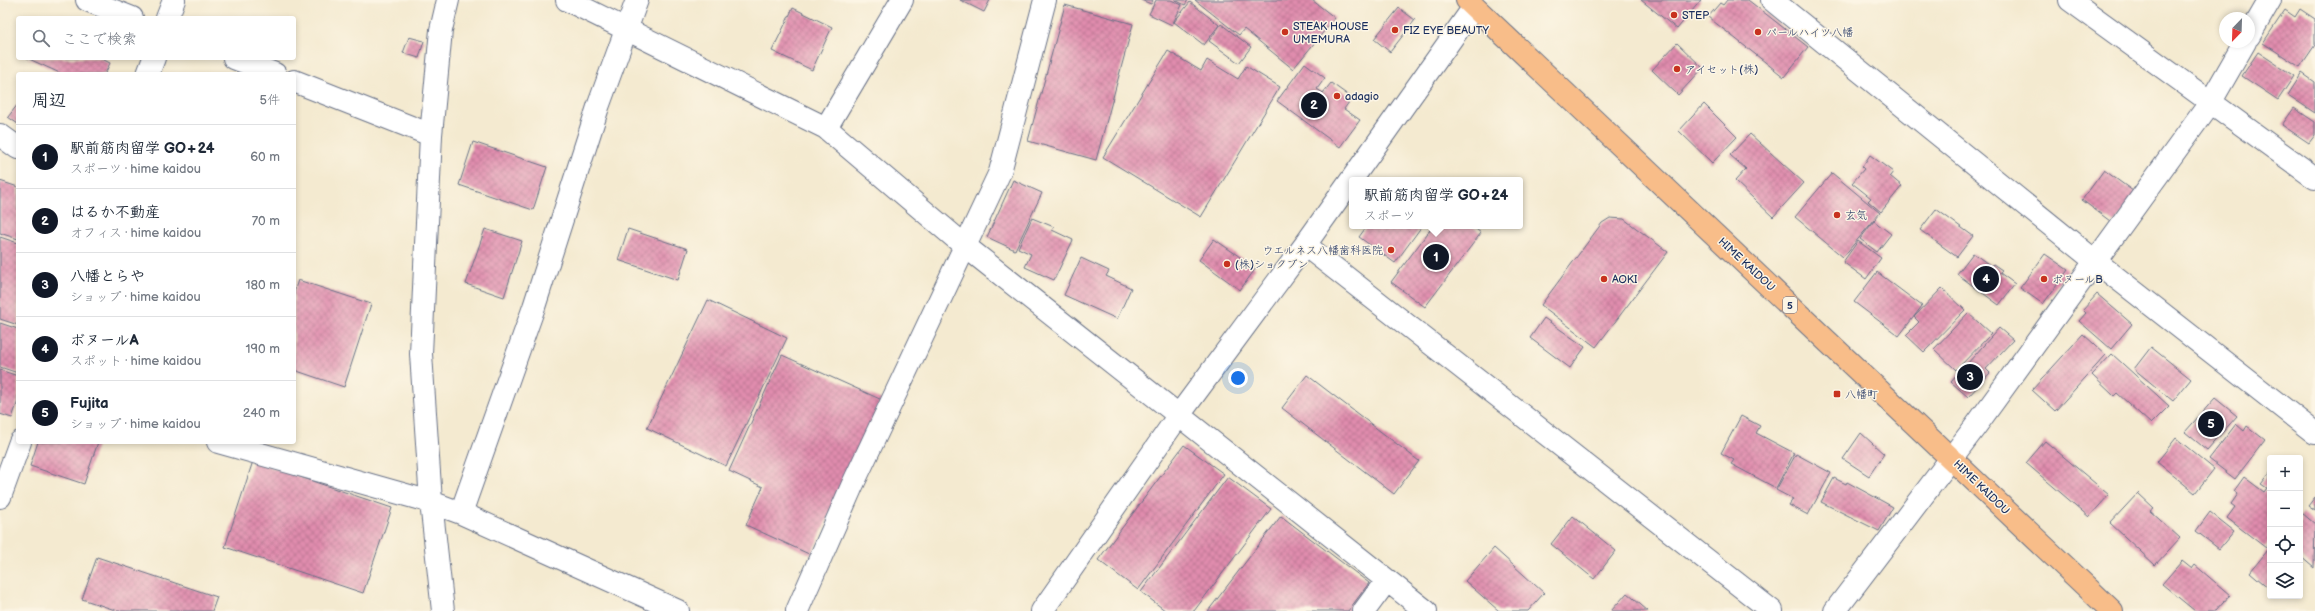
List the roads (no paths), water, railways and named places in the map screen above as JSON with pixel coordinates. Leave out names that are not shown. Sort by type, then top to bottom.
[{"type":"main road","name":"HIME KAIDOU","points":[[1471,3],[2112,611]]},
{"type":"street","points":[[87,0],[127,16]]},
{"type":"street","points":[[169,16],[174,0]]},
{"type":"street","points":[[443,611],[431,502],[422,354],[431,135],[440,30],[448,0]]},
{"type":"street","points":[[567,0],[826,128],[965,246],[1426,611]]},
{"type":"street","points":[[461,513],[534,307],[598,108],[637,0]]},
{"type":"street","points":[[826,128],[902,0]]},
{"type":"street","points":[[797,611],[852,486],[1000,172],[1045,0]]},
{"type":"street","points":[[1772,0],[2095,261],[2315,433]]},
{"type":"street","points":[[2070,0],[2315,178]]},
{"type":"street","points":[[2255,26],[2270,0]]},
{"type":"street","points":[[1352,177],[1471,3]]},
{"type":"street","points":[[1835,611],[1951,458],[2210,103],[2242,48]]},
{"type":"street","points":[[149,72],[153,60]]},
{"type":"street","points":[[239,60],[270,72]]},
{"type":"street","points":[[296,82],[431,135]]},
{"type":"street","points":[[0,135],[16,147]]},
{"type":"street","points":[[1042,611],[1180,415],[1305,245],[1349,181]]},
{"type":"street","points":[[1305,245],[1772,611]]},
{"type":"street","points":[[0,498],[19,444]]},
{"type":"street","points":[[225,444],[431,502],[461,513],[678,611]]},
{"type":"street","points":[[1364,611],[1387,580]]},
{"type":"place","name":"STEP","points":[[1674,15]]},
{"type":"place","name":"FIZ EYE BEAUTY","points":[[1395,30]]},
{"type":"place","name":"STEAK HOUSE UMEMURA","points":[[1285,32]]},
{"type":"place","name":"パールハイツ八幡","points":[[1758,32]]},
{"type":"place","name":"アイセット(株)","points":[[1677,69]]},
{"type":"place","name":"adagio","points":[[1337,96]]},
{"type":"place","name":"はるか不動産","points":[[1314,105]]},
{"type":"place","name":"玄気","points":[[1837,215]]},
{"type":"place","name":"ウエルネス八幡歯科医院","points":[[1391,250]]},
{"type":"place","name":"駅前筋肉留学 GO+24","points":[[1436,257]]},
{"type":"place","name":"(株)ショクブン","points":[[1227,264]]},
{"type":"place","name":"AOKI","points":[[1604,279]]},
{"type":"place","name":"ボヌールA","points":[[1986,279]]},
{"type":"place","name":"ボヌールB","points":[[2044,279]]},
{"type":"place","name":"八幡とらや","points":[[1970,377]]},
{"type":"place","name":"八幡町","points":[[1837,394]]},
{"type":"place","name":"Fujita","points":[[2211,424]]}]
